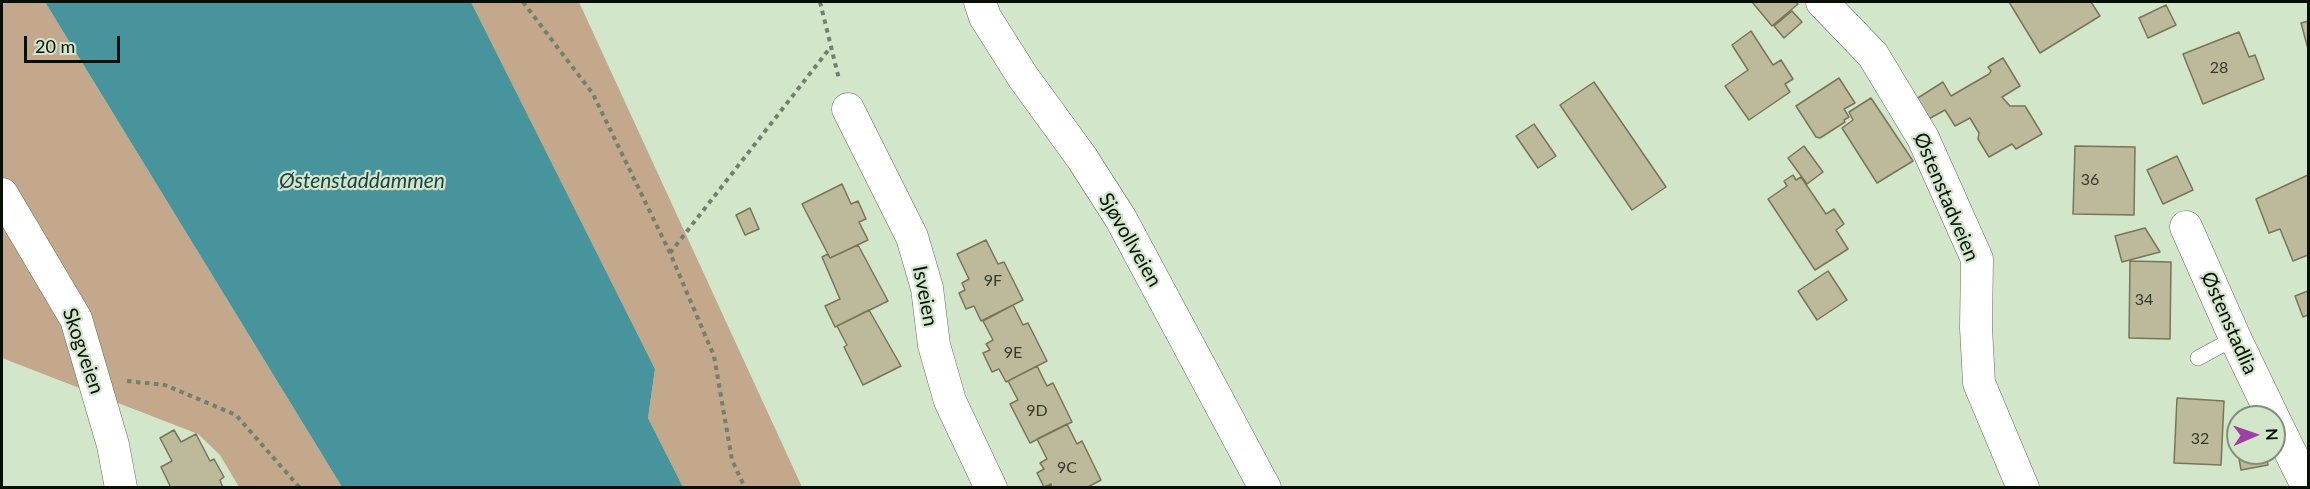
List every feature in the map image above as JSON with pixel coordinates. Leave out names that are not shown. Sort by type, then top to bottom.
[{"type":"street","name":"Sjøvollveien","points":[[980,2],[986,17],[1023,77],[1082,159],[1121,219],[1265,488]]},
{"type":"street","name":"Østenstadveien","points":[[1822,2],[1873,55],[1918,129],[1977,259],[1976,328],[1979,383],[2023,488]]},
{"type":"street","name":"Isveien","points":[[848,109],[912,237],[927,288],[934,345],[950,401],[991,488]]},
{"type":"street","name":"Skogveien","points":[[2,194],[76,320],[113,445],[121,488]]},
{"type":"street","name":"Østenstadlia","points":[[2186,227],[2235,339],[2268,405]]},
{"type":"street","name":"Østenstadlia","points":[[2286,443],[2308,488]]},
{"type":"lane","points":[[2198,358],[2235,339]]},
{"type":"path","points":[[523,2],[593,94],[670,253],[714,356],[732,460],[744,488]]},
{"type":"path","points":[[820,2],[830,48],[848,109]]},
{"type":"path","points":[[670,253],[830,48]]},
{"type":"path","points":[[93,378],[165,385],[236,415],[300,488]]},
{"type":"shaded area","points":[[2,2],[45,2],[342,487],[239,487],[220,455],[198,434],[2,358]]},
{"type":"shaded area","points":[[471,2],[579,2],[802,487],[683,487],[648,418],[655,369]]},
{"type":"water","name":"Østenstaddammen","points":[[45,2],[471,2],[655,369],[648,418],[683,487],[342,487]]},
{"type":"building","points":[[1752,2],[1796,2],[1798,4],[1772,26]]},
{"type":"building","points":[[2009,2],[2091,2],[2100,16],[2040,53]]},
{"type":"building","points":[[2166,5],[2176,25],[2148,38],[2139,18]]},
{"type":"building","points":[[1792,11],[1802,22],[1784,38],[1774,26]]},
{"type":"building","points":[[2308,21],[2308,49],[2301,23]]},
{"type":"building","points":[[1751,31],[1773,65],[1781,60],[1793,79],[1785,84],[1790,92],[1749,120],[1725,86],[1748,70],[1732,45]]},
{"type":"building","points":[[2239,32],[2249,57],[2255,55],[2264,79],[2203,104],[2183,54]]},
{"type":"building","points":[[2003,58],[2020,86],[2002,97],[2010,106],[2025,106],[2042,134],[2016,149],[2012,144],[1989,157],[1978,139],[1979,133],[1970,118],[1955,126],[1945,110],[1925,121],[1913,101],[1943,82],[1951,96],[1989,74],[1991,71],[1988,67]]},
{"type":"building","points":[[1839,78],[1855,103],[1844,109],[1849,117],[1844,120],[1845,122],[1820,138],[1816,137],[1796,106]]},
{"type":"building","points":[[1594,82],[1666,187],[1632,210],[1560,105]]},
{"type":"building","points":[[1871,98],[1913,161],[1877,183],[1842,128],[1853,120],[1849,112]]},
{"type":"building","points":[[1534,124],[1556,156],[1538,168],[1516,136]]},
{"type":"building","points":[[1804,146],[1823,172],[1807,184],[1788,158]]},
{"type":"building","points":[[2075,146],[2135,147],[2134,215],[2073,214]]},
{"type":"building","points":[[2177,156],[2193,190],[2163,204],[2147,170]]},
{"type":"building","points":[[1793,175],[1796,180],[1801,177],[1826,214],[1834,209],[1844,224],[1836,230],[1848,249],[1815,270],[1768,199],[1787,186],[1784,181]]},
{"type":"building","points":[[2308,175],[2308,255],[2293,261],[2280,229],[2269,233],[2256,199]]},
{"type":"building","points":[[842,184],[851,204],[858,201],[866,219],[859,222],[868,240],[830,258],[802,204]]},
{"type":"building","points":[[750,208],[759,229],[745,235],[736,215]]},
{"type":"building","points":[[2145,228],[2160,252],[2122,262],[2115,236]]},
{"type":"building","points":[[986,240],[998,264],[1004,262],[1023,300],[981,321],[974,306],[966,309],[959,293],[965,290],[962,283],[969,279],[957,254]]},
{"type":"building","points":[[858,245],[888,301],[835,327],[825,306],[840,299],[822,257],[828,254],[830,258]]},
{"type":"building","points":[[2130,261],[2171,262],[2170,339],[2129,338]]},
{"type":"building","points":[[1828,271],[1847,300],[1817,320],[1798,291]]},
{"type":"building","points":[[2308,291],[2308,315],[2303,317],[2295,296]]},
{"type":"building","points":[[1013,305],[1023,325],[1028,323],[1047,361],[1006,382],[999,369],[992,372],[983,353],[990,350],[986,344],[993,340],[983,321]]},
{"type":"building","points":[[869,310],[901,366],[863,385],[844,347],[847,345],[837,326]]},
{"type":"building","points":[[1037,366],[1047,386],[1053,383],[1072,422],[1030,443],[1010,404],[1018,400],[1008,381]]},
{"type":"building","points":[[2177,398],[2224,401],[2221,465],[2174,463]]},
{"type":"building","points":[[1067,424],[1077,444],[1082,441],[1101,480],[1086,488],[1052,488],[1051,484],[1044,487],[1037,473],[1044,469],[1040,463],[1047,459],[1037,439]]},
{"type":"building","points":[[174,430],[181,442],[196,434],[210,461],[214,459],[224,477],[220,480],[223,488],[171,488],[161,467],[172,461],[160,438]]},
{"type":"building","points":[[2240,465],[2268,465],[2241,470]]}]
